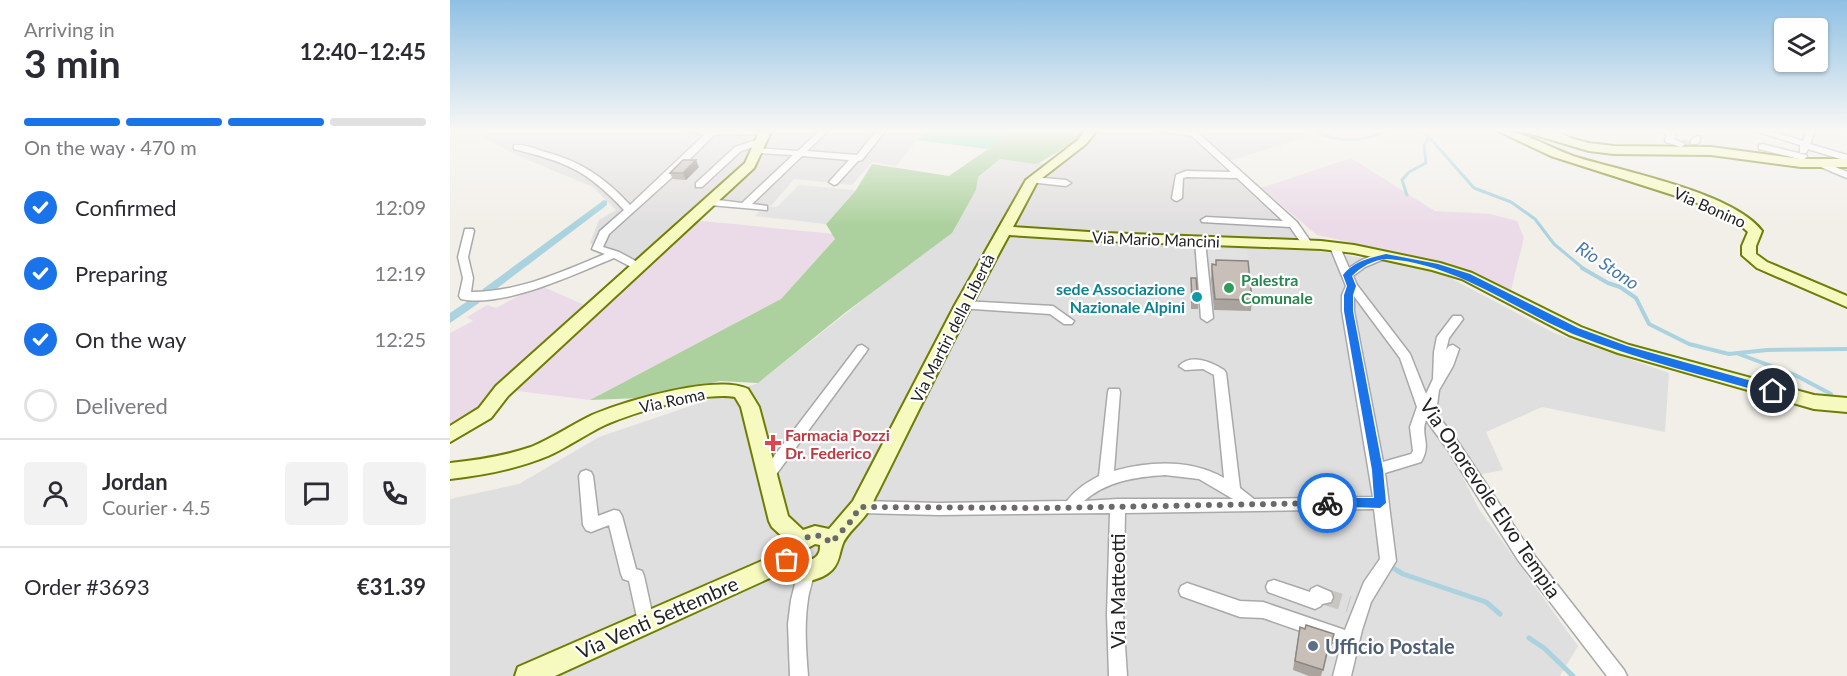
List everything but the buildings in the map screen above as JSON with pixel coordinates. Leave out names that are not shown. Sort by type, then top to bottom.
[{"type":"street","points":[[570,162],[605,184],[629,210]]},
{"type":"street","points":[[639,267],[615,254],[597,249],[604,233],[683,162]]},
{"type":"street","points":[[699,185],[724,162]]},
{"type":"street","points":[[450,435],[485,413],[502,391],[698,214],[752,162]]},
{"type":"street","points":[[744,206],[793,162]]},
{"type":"street","points":[[834,182],[853,162]]},
{"type":"street","name":"Via Martiri della Libertà","points":[[831,543],[860,507],[963,305],[1032,180],[1056,162]]},
{"type":"street","points":[[1224,162],[1293,224],[1308,245]]},
{"type":"street","name":"Via Bonino","points":[[1583,162],[1646,181],[1733,213],[1751,223],[1755,231],[1749,246],[1749,255],[1762,265],[1847,302]]},
{"type":"street","points":[[1811,162],[1847,175]]},
{"type":"street","points":[[1820,162],[1847,163]]},
{"type":"street","points":[[1177,198],[1179,177],[1186,174],[1239,175]]},
{"type":"street","points":[[1032,180],[1066,183]]},
{"type":"street","points":[[711,202],[764,208]]},
{"type":"street","points":[[1206,220],[1293,224]]},
{"type":"street","name":"Via Mario Mancini","points":[[1004,230],[1104,237],[1335,247],[1435,266],[1467,276],[1575,331],[1624,349],[1814,402],[1847,405]]},
{"type":"street","points":[[469,231],[463,257],[468,278],[465,296],[478,297],[542,283],[615,254]]},
{"type":"street","points":[[1200,241],[1207,318]]},
{"type":"street","name":"Via Onorevole Elvo Tempia","points":[[1335,247],[1350,281],[1406,357],[1426,410],[1453,446],[1524,555],[1618,676]]},
{"type":"street","points":[[1342,676],[1351,640],[1354,606],[1388,561],[1387,536],[1380,503],[1377,470],[1348,311],[1348,295],[1353,269],[1386,256]]},
{"type":"street","points":[[963,305],[1053,310],[1068,321]]},
{"type":"street","points":[[1439,379],[1443,336],[1457,319]]},
{"type":"street","points":[[767,476],[862,349]]},
{"type":"street","points":[[1377,470],[1416,458],[1420,451],[1417,427],[1433,390],[1448,366],[1453,349]]},
{"type":"street","points":[[1185,366],[1205,364],[1220,373],[1233,490]]},
{"type":"street","name":"Via Roma","points":[[450,471],[538,451],[615,413],[696,393],[739,391],[746,396],[779,521],[800,540]]},
{"type":"street","points":[[1106,481],[1114,392]]},
{"type":"street","points":[[1070,508],[1074,500],[1123,474],[1171,470],[1196,472],[1214,478],[1249,503]]},
{"type":"street","points":[[586,476],[591,525],[614,516],[629,574],[636,576],[646,622]]},
{"type":"street","points":[[860,507],[1070,508],[1249,503],[1380,503]]},
{"type":"street","name":"Via Matteotti","points":[[1118,506],[1115,614],[1118,676]]},
{"type":"street","points":[[797,566],[814,570],[827,561],[832,548],[828,538],[815,535],[800,540],[791,549],[797,566],[796,626],[799,676]]},
{"type":"street","name":"Via Venti Settembre","points":[[527,676],[646,622],[797,566]]},
{"type":"street","points":[[1274,587],[1315,601],[1317,594],[1325,597]]},
{"type":"street","points":[[1187,591],[1240,609],[1263,610],[1351,640]]},
{"type":"shaded area","points":[[532,162],[745,162],[639,267],[590,243],[599,220],[616,210],[593,187]]},
{"type":"shaded area","points":[[758,162],[900,162],[896,166],[872,162],[852,185],[794,179],[772,205],[745,209],[711,205]]},
{"type":"shaded area","points":[[997,162],[1057,165],[1062,162],[1227,162],[1219,164],[1312,250],[1402,264],[1443,274],[1554,333],[1669,373],[1665,432],[1542,407],[1486,432],[1503,470],[1463,478],[1479,509],[1578,646],[1560,676],[450,676],[450,499],[519,484],[599,437],[758,383],[897,273],[976,190],[978,177]]},
{"type":"shaded area","points":[[1340,162],[1357,162],[1435,211],[1490,214],[1517,221],[1524,238],[1511,290],[1426,259],[1317,235],[1261,188]]},
{"type":"shaded area","points":[[799,185],[856,190],[826,224],[755,216],[765,206],[777,207]]},
{"type":"shaded area","points":[[692,220],[834,234],[835,239],[781,299],[590,400],[509,390],[450,431],[450,333],[473,321],[467,317],[487,305],[496,308],[539,285],[589,307]]},
{"type":"shaded area","points":[[1204,249],[1247,249],[1249,269],[1205,268]]},
{"type":"green space","points":[[970,162],[997,162],[978,177],[976,190],[952,233],[846,312],[758,383],[720,381],[641,398],[590,400],[781,299],[835,239],[826,224],[856,190],[872,164],[949,176]]},
{"type":"green space","points":[[1019,162],[1041,162],[1037,164]]},
{"type":"waterway","points":[[1407,195],[1402,180],[1409,172],[1426,162]]},
{"type":"waterway","name":"Rio Stono","points":[[1451,162],[1474,188],[1511,202],[1535,219],[1554,244],[1584,269]]},
{"type":"waterway","points":[[487,291],[604,203]]},
{"type":"waterway","name":"Rio Stono","points":[[1582,268],[1620,287],[1636,298],[1649,324],[1689,344],[1729,354],[1767,350],[1847,349]]},
{"type":"waterway","points":[[450,319],[475,300]]},
{"type":"waterway","points":[[1739,354],[1795,375],[1831,394]]},
{"type":"waterway","points":[[1393,568],[1403,574],[1486,602],[1500,614]]},
{"type":"waterway","points":[[1529,638],[1544,648],[1573,676]]},
{"type":"tunnel","points":[[1325,597],[1349,604]]},
{"type":"way so far","points":[[787,560],[795,544],[807,537],[822,536],[828,538],[831,543],[860,507],[1070,508],[1327,503]]},
{"type":"place","name":"Palestra Comunale","points":[[1229,288]]},
{"type":"place","name":"sede Associazione Nazionale Alpini","points":[[1197,297]]},
{"type":"place","name":"Farmacia Pozzi Dr. Federico","points":[[773,443]]},
{"type":"place","name":"Ufficio Postale","points":[[1313,646]]},
{"type":"route","points":[[1327,503],[1380,503],[1377,470],[1348,311],[1348,295],[1352,286],[1348,275],[1353,269],[1386,256],[1435,266],[1467,276],[1575,331],[1624,349],[1773,391]]}]
